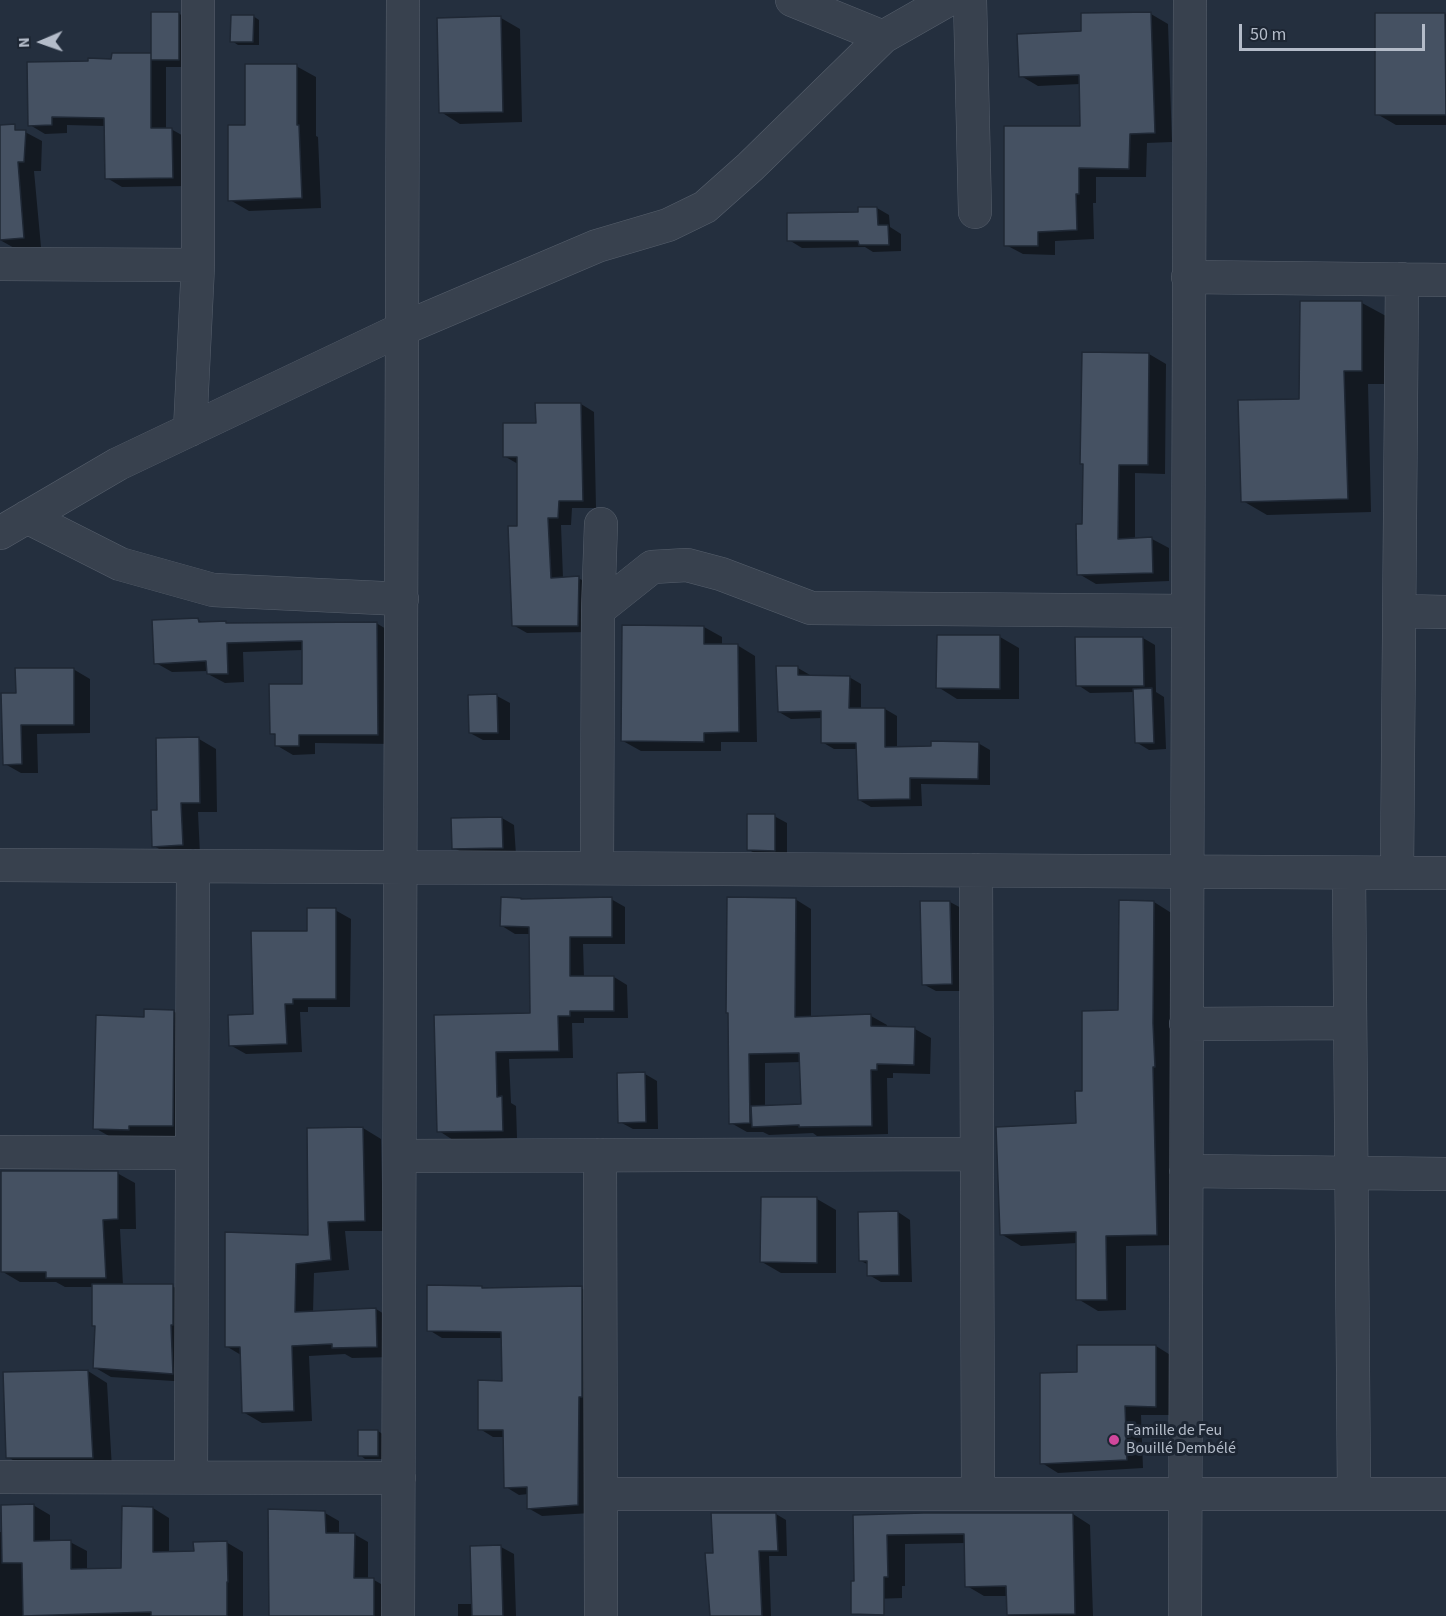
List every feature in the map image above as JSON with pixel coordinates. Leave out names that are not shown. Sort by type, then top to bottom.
[{"type":"street","points":[[190,430],[198,265],[198,0]]},
{"type":"street","points":[[399,1616],[403,0]]},
{"type":"street","points":[[792,0],[883,37]]},
{"type":"street","points":[[13,525],[118,465],[402,329],[597,246],[668,225],[705,207],[883,37],[948,0]]},
{"type":"street","points":[[970,0],[975,212]]},
{"type":"street","points":[[1185,1616],[1190,0]]},
{"type":"street","points":[[0,264],[198,265]]},
{"type":"street","points":[[1188,277],[1446,280]]},
{"type":"street","points":[[1397,873],[1402,279]]},
{"type":"street","points":[[597,868],[598,610],[601,524]]},
{"type":"street","points":[[13,525],[120,564],[213,590],[402,599]]},
{"type":"street","points":[[598,610],[652,567],[687,565],[721,574],[811,608],[1187,612]]},
{"type":"street","points":[[1399,611],[1446,612]]},
{"type":"street","points":[[0,865],[1446,873]]},
{"type":"street","points":[[191,1477],[193,866]]},
{"type":"street","points":[[976,870],[978,1494]]},
{"type":"street","points":[[1349,873],[1354,1494]]},
{"type":"street","points":[[1186,1024],[1350,1023]]},
{"type":"street","points":[[0,1152],[192,1153]]},
{"type":"street","points":[[400,1156],[977,1154]]},
{"type":"street","points":[[600,1155],[601,1616]]},
{"type":"street","points":[[1186,1172],[1446,1174]]},
{"type":"street","points":[[0,1477],[399,1478]]},
{"type":"street","points":[[601,1494],[1446,1494]]},
{"type":"building","points":[[151,12],[179,12],[179,60],[151,60]]},
{"type":"building","points":[[1151,12],[1155,133],[1130,134],[1129,169],[1079,168],[1079,194],[1076,194],[1077,230],[1038,232],[1038,246],[1004,246],[1004,126],[1080,126],[1079,75],[1019,77],[1017,34],[1081,31],[1081,13]]},
{"type":"building","points":[[1375,13],[1445,13],[1446,115],[1375,115]]},
{"type":"building","points":[[231,15],[254,15],[253,42],[230,42]]},
{"type":"building","points":[[501,16],[503,112],[439,113],[437,18]]},
{"type":"building","points":[[112,53],[151,53],[151,128],[172,128],[173,178],[105,179],[104,118],[52,117],[52,125],[28,126],[27,62],[88,61],[88,58],[111,59]]},
{"type":"building","points":[[245,64],[297,64],[297,125],[299,125],[302,198],[228,201],[228,125],[245,125]]},
{"type":"building","points":[[15,124],[15,130],[26,130],[24,162],[18,162],[24,238],[0,240],[0,125]]},
{"type":"building","points":[[858,207],[877,207],[878,225],[888,225],[889,245],[859,245],[858,241],[787,241],[787,213],[858,212]]},
{"type":"building","points":[[1300,301],[1362,301],[1362,371],[1344,371],[1348,499],[1241,502],[1238,400],[1299,399]]},
{"type":"building","points":[[1082,352],[1149,353],[1148,465],[1119,465],[1118,539],[1152,537],[1153,573],[1077,575],[1076,524],[1082,524],[1083,464],[1080,464]]},
{"type":"building","points":[[535,403],[581,403],[583,501],[559,501],[558,518],[548,518],[551,578],[579,576],[578,626],[512,626],[508,526],[517,526],[517,457],[503,457],[503,423],[536,423]]},
{"type":"building","points":[[198,618],[199,622],[226,621],[226,623],[377,622],[378,735],[299,735],[299,746],[275,746],[275,734],[270,734],[269,684],[302,684],[302,641],[227,643],[228,674],[207,674],[206,661],[154,664],[152,620]]},
{"type":"building","points":[[622,625],[704,626],[704,644],[738,644],[739,732],[704,733],[704,742],[621,741]]},
{"type":"building","points":[[937,635],[1000,635],[1000,689],[936,688]]},
{"type":"building","points":[[1075,637],[1143,637],[1144,686],[1076,686]]},
{"type":"building","points":[[776,666],[798,666],[798,675],[850,676],[849,708],[885,708],[885,747],[931,746],[931,741],[979,742],[978,779],[910,778],[910,799],[858,800],[856,743],[821,743],[821,711],[778,712]]},
{"type":"building","points":[[15,668],[74,668],[74,725],[21,725],[22,764],[3,765],[1,693],[16,693]]},
{"type":"building","points":[[1152,688],[1154,743],[1135,743],[1133,689]]},
{"type":"building","points":[[497,694],[498,733],[469,733],[468,695]]},
{"type":"building","points":[[199,737],[200,803],[181,803],[183,845],[152,847],[151,810],[157,810],[156,738]]},
{"type":"building","points":[[747,814],[775,814],[775,851],[747,850]]},
{"type":"building","points":[[502,817],[503,848],[452,849],[451,818]]},
{"type":"building","points":[[501,897],[521,899],[612,897],[612,937],[570,937],[570,976],[614,976],[614,1011],[570,1011],[570,1016],[558,1016],[559,1051],[496,1052],[497,1097],[502,1096],[503,1131],[437,1132],[434,1015],[530,1013],[529,927],[500,926]]},
{"type":"building","points":[[727,897],[796,898],[795,1017],[871,1014],[871,1026],[915,1027],[914,1065],[877,1064],[877,1070],[871,1070],[872,1126],[752,1127],[751,1106],[801,1104],[799,1053],[749,1054],[750,1123],[729,1124],[728,1013],[726,1013]]},
{"type":"building","points":[[1119,900],[1154,901],[1155,1067],[1153,1067],[1157,1235],[1106,1236],[1107,1300],[1076,1300],[1076,1232],[1000,1235],[996,1127],[1076,1123],[1075,1091],[1082,1091],[1082,1011],[1118,1010]]},
{"type":"building","points":[[920,901],[950,901],[952,984],[922,985]]},
{"type":"building","points":[[307,908],[336,908],[336,999],[293,999],[293,1004],[285,1004],[287,1044],[229,1046],[228,1015],[253,1014],[251,931],[307,931]]},
{"type":"building","points":[[144,1009],[174,1010],[173,1126],[129,1126],[129,1130],[93,1129],[96,1015],[144,1017]]},
{"type":"building","points":[[645,1072],[646,1122],[618,1123],[617,1073]]},
{"type":"building","points":[[363,1127],[365,1221],[328,1222],[331,1260],[296,1264],[295,1312],[376,1308],[377,1347],[332,1348],[332,1344],[292,1346],[294,1411],[242,1413],[240,1347],[225,1347],[225,1232],[308,1235],[307,1128]]},
{"type":"building","points":[[1,1171],[118,1171],[118,1219],[103,1220],[106,1278],[46,1278],[46,1272],[1,1272]]},
{"type":"building","points":[[761,1197],[817,1197],[817,1263],[760,1262]]},
{"type":"building","points":[[898,1211],[899,1275],[867,1276],[867,1261],[859,1261],[858,1212]]},
{"type":"building","points":[[92,1284],[173,1284],[173,1325],[171,1325],[173,1374],[93,1368],[95,1326],[92,1326]]},
{"type":"building","points":[[427,1285],[482,1286],[482,1288],[582,1286],[582,1397],[579,1397],[578,1505],[527,1509],[527,1487],[504,1488],[503,1430],[478,1430],[478,1380],[502,1381],[501,1332],[427,1331]]},
{"type":"building","points":[[1077,1345],[1156,1345],[1156,1407],[1125,1406],[1127,1460],[1040,1464],[1040,1373],[1077,1372]]},
{"type":"building","points":[[88,1370],[93,1458],[6,1458],[3,1372]]},
{"type":"building","points":[[358,1430],[378,1430],[378,1456],[358,1456]]},
{"type":"building","points":[[34,1504],[34,1541],[71,1540],[71,1569],[121,1568],[122,1506],[153,1507],[153,1552],[194,1551],[193,1542],[227,1541],[227,1616],[151,1616],[151,1612],[23,1616],[22,1563],[2,1563],[1,1505]]},
{"type":"building","points":[[268,1509],[325,1511],[326,1533],[355,1533],[354,1578],[374,1578],[374,1616],[269,1616]]},
{"type":"building","points":[[711,1513],[776,1513],[778,1551],[759,1551],[762,1616],[710,1616],[705,1553],[713,1553]]},
{"type":"building","points":[[1073,1513],[1075,1614],[1007,1615],[1006,1586],[965,1587],[964,1534],[887,1535],[888,1577],[884,1577],[884,1615],[851,1614],[851,1581],[854,1581],[853,1515]]},
{"type":"building","points":[[501,1545],[503,1616],[472,1616],[470,1546]]},
{"type":"place","name":"Famille de Feu Bouillé Dembélé","points":[[1114,1440]]}]
